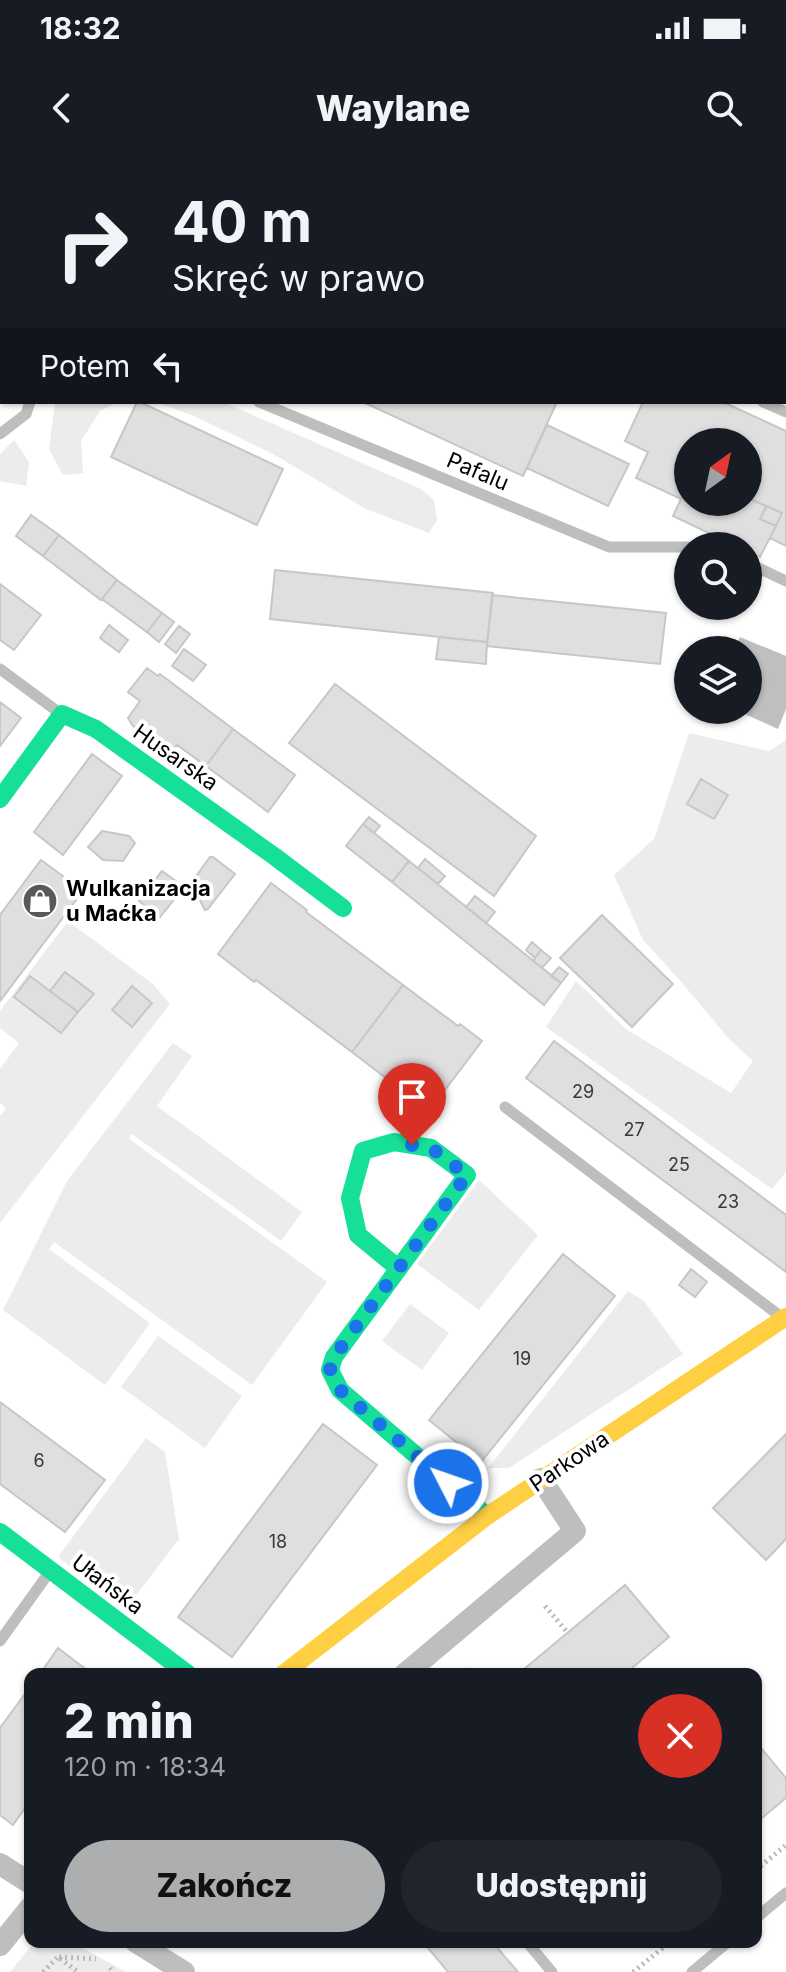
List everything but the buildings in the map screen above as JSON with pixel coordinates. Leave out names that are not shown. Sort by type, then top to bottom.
[{"type":"street","points":[[0,799],[62,714]]},
{"type":"street","name":"Husarska","points":[[62,714],[96,729],[343,908]]},
{"type":"street","points":[[398,1268],[358,1235],[350,1198],[363,1151],[394,1142],[431,1148],[467,1175],[334,1357],[330,1370],[340,1390],[487,1516]]},
{"type":"street","name":"Parkowa","points":[[298,1668],[487,1516],[785,1318]]},
{"type":"street","points":[[412,1668],[575,1531],[541,1479]]},
{"type":"street","name":"Ułańska","points":[[0,1532],[180,1668]]},
{"type":"street","points":[[0,1864],[24,1879]]},
{"type":"street","points":[[0,1945],[24,1915]]},
{"type":"street","points":[[146,1948],[184,1972]]},
{"type":"lane","points":[[0,434],[26,414],[29,404]]},
{"type":"lane","name":"Pafalu","points":[[264,404],[609,547],[674,547]]},
{"type":"lane","points":[[768,404],[786,412]]},
{"type":"lane","points":[[762,570],[786,581]]},
{"type":"lane","points":[[0,669],[62,714]]},
{"type":"lane","points":[[505,1107],[785,1318]]},
{"type":"lane","points":[[0,1641],[51,1571]]},
{"type":"lane","points":[[762,1913],[786,1893]]},
{"type":"lane","points":[[532,1948],[552,1972]]},
{"type":"lane","points":[[692,1972],[721,1948]]},
{"type":"path","points":[[545,1606],[568,1633]]},
{"type":"path","points":[[762,1865],[786,1845]]},
{"type":"path","points":[[633,1972],[663,1948]]},
{"type":"path","points":[[58,1957],[78,1972]]},
{"type":"path","points":[[43,1972],[58,1957],[96,1959]]},
{"type":"shaded area","points":[[55,404],[114,404],[100,411],[81,441],[83,473],[63,475],[49,449]]},
{"type":"shaded area","points":[[161,404],[228,404],[421,489],[434,500],[437,520],[429,533],[366,509],[273,454]]},
{"type":"shaded area","points":[[14,440],[29,462],[26,486],[0,481],[0,454]]},
{"type":"shaded area","points":[[762,646],[786,656],[786,709],[778,729],[762,722]]},
{"type":"shaded area","points":[[689,733],[769,751],[786,740],[786,1172],[772,1189],[546,1027],[576,981],[626,1029],[731,1093],[753,1061],[729,1039],[643,940],[614,875],[654,839]]},
{"type":"shaded area","points":[[68,921],[154,985],[170,1004],[0,1223],[0,1116],[6,1108],[0,1103],[0,1069],[19,1043],[0,1028],[0,1011]]},
{"type":"shaded area","points":[[173,1043],[192,1056],[157,1106],[302,1212],[281,1241],[132,1134],[129,1139],[327,1282],[252,1385],[54,1242],[49,1249],[150,1323],[105,1385],[3,1310],[67,1181]]},
{"type":"shaded area","points":[[479,1180],[538,1235],[479,1310],[417,1264]]},
{"type":"shaded area","points":[[628,1291],[644,1301],[683,1354],[509,1468],[488,1468]]},
{"type":"shaded area","points":[[410,1304],[449,1333],[422,1370],[382,1341]]},
{"type":"shaded area","points":[[158,1336],[242,1396],[205,1448],[121,1387]]},
{"type":"shaded area","points":[[146,1438],[165,1452],[179,1539],[125,1610],[58,1557]]},
{"type":"shaded area","points":[[29,1948],[83,1948],[126,1972],[10,1972]]},
{"type":"traffic: fast","points":[[0,799],[62,714],[96,729],[343,908]]},
{"type":"traffic: fast","points":[[398,1268],[358,1235],[350,1198],[363,1151],[394,1142],[431,1148],[467,1175],[334,1357],[330,1370],[340,1390],[487,1516]]},
{"type":"traffic: fast","points":[[0,1532],[180,1668]]},
{"type":"traffic: slow","points":[[291,1668],[487,1516],[786,1317]]},
{"type":"place","name":"Wulkanizacja u Maćka","points":[[40,901]]},
{"type":"route","points":[[412,1145],[431,1148],[467,1175],[334,1357],[330,1370],[340,1390],[448,1483]]}]
